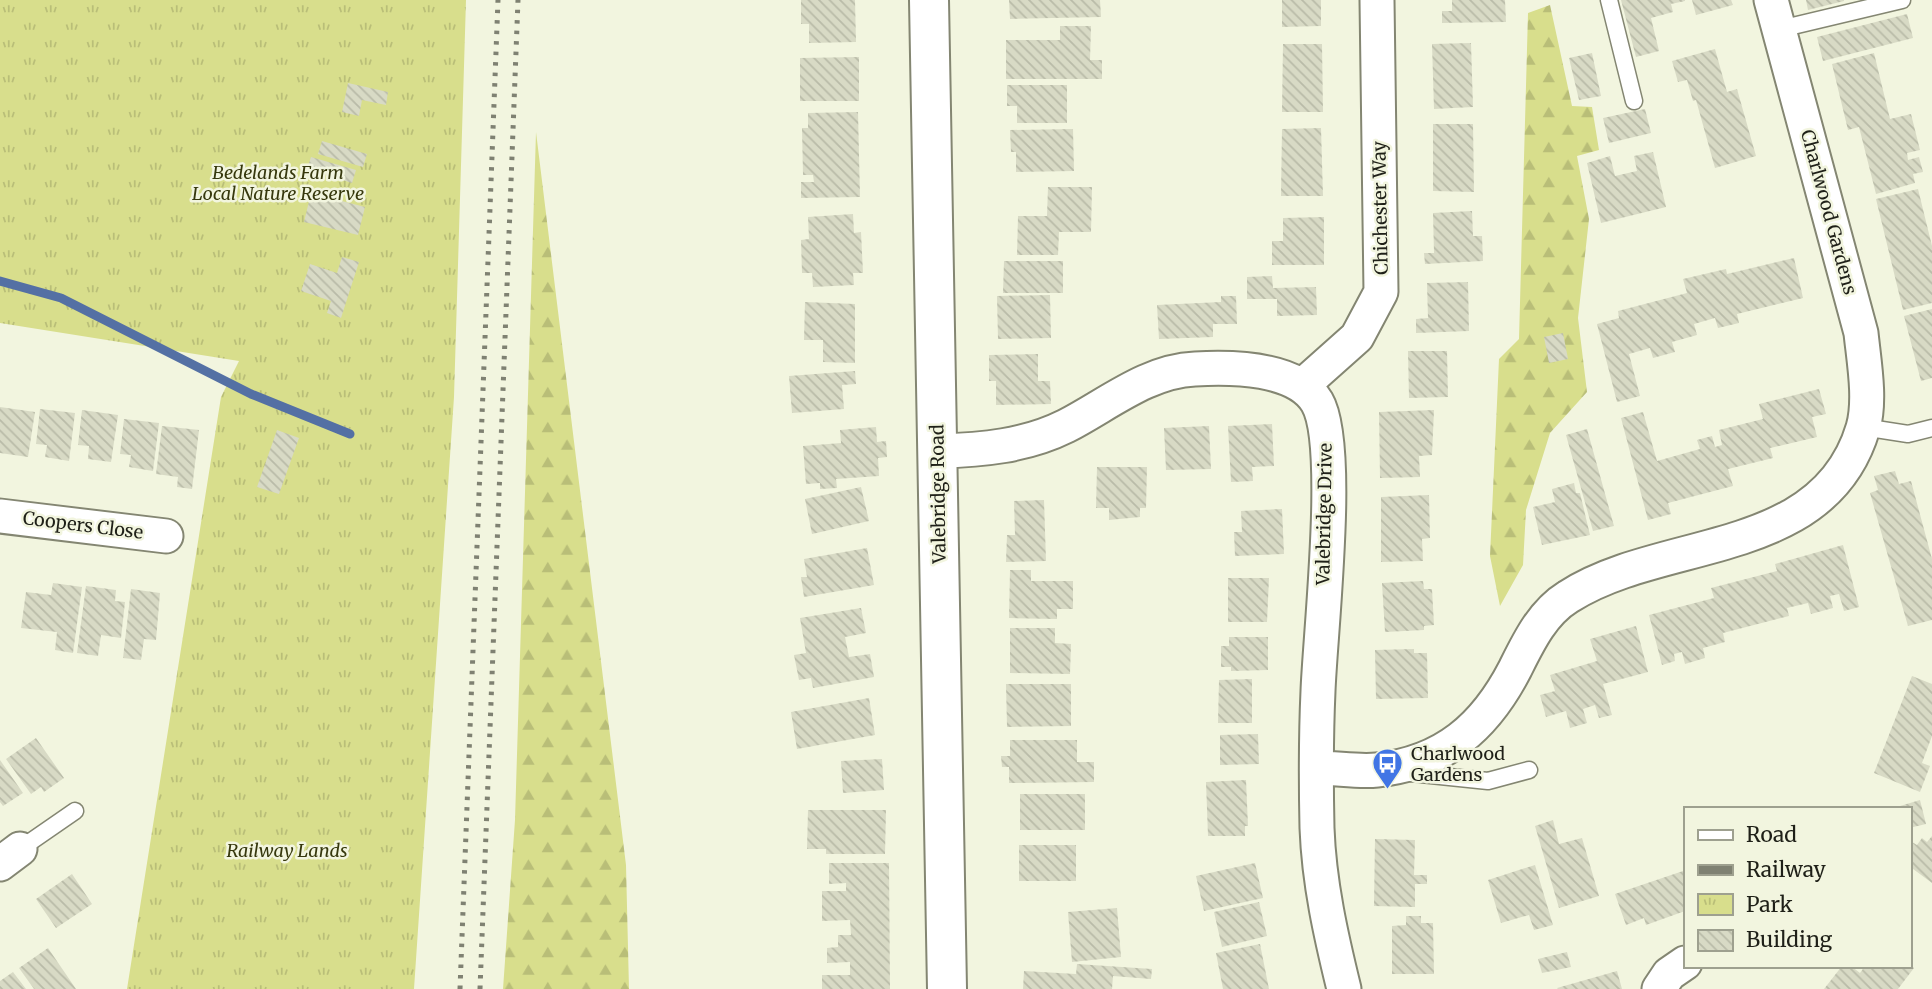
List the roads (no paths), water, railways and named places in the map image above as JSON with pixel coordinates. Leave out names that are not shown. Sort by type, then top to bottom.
[{"type":"street","name":"Valebridge Road","points":[[929,0],[947,989]]},
{"type":"street","name":"Chichester Way","points":[[1302,386],[1357,337],[1381,292],[1377,0]]},
{"type":"street","name":"Charlwood Gardens","points":[[1318,768],[1376,770],[1424,761],[1457,741],[1497,704],[1534,631],[1564,599],[1597,580],[1779,525],[1818,499],[1843,470],[1864,427],[1865,380],[1861,333],[1775,15]]},
{"type":"street","points":[[938,452],[982,450],[1025,441],[1065,427],[1138,385],[1168,374],[1194,369],[1273,372],[1302,386]]},
{"type":"street","name":"Valebridge Drive","points":[[1302,386],[1317,402],[1326,430],[1328,502],[1318,693],[1317,830],[1325,911],[1344,989]]},
{"type":"street","name":"Coopers Close","points":[[0,516],[166,536]]},
{"type":"street","points":[[1659,989],[1669,975],[1684,964]]},
{"type":"lane","points":[[1609,0],[1634,100]]},
{"type":"lane","points":[[1775,15],[1902,0]]},
{"type":"lane","points":[[1864,427],[1908,434],[1932,428]]},
{"type":"lane","points":[[1376,770],[1488,781],[1529,770]]},
{"type":"lane","points":[[10,856],[75,811]]},
{"type":"waterway","points":[[0,281],[61,298],[251,394],[350,434]]},
{"type":"railway","points":[[460,989],[498,0]]},
{"type":"railway","points":[[480,989],[518,0]]},
{"type":"place","name":"Charlwood Gardens","points":[[1388,790]]},
{"type":"park label","name":"Bedelands Farm Local Nature Reserve","points":[[278,182]]},
{"type":"park label","name":"Railway Lands","points":[[287,850]]}]
